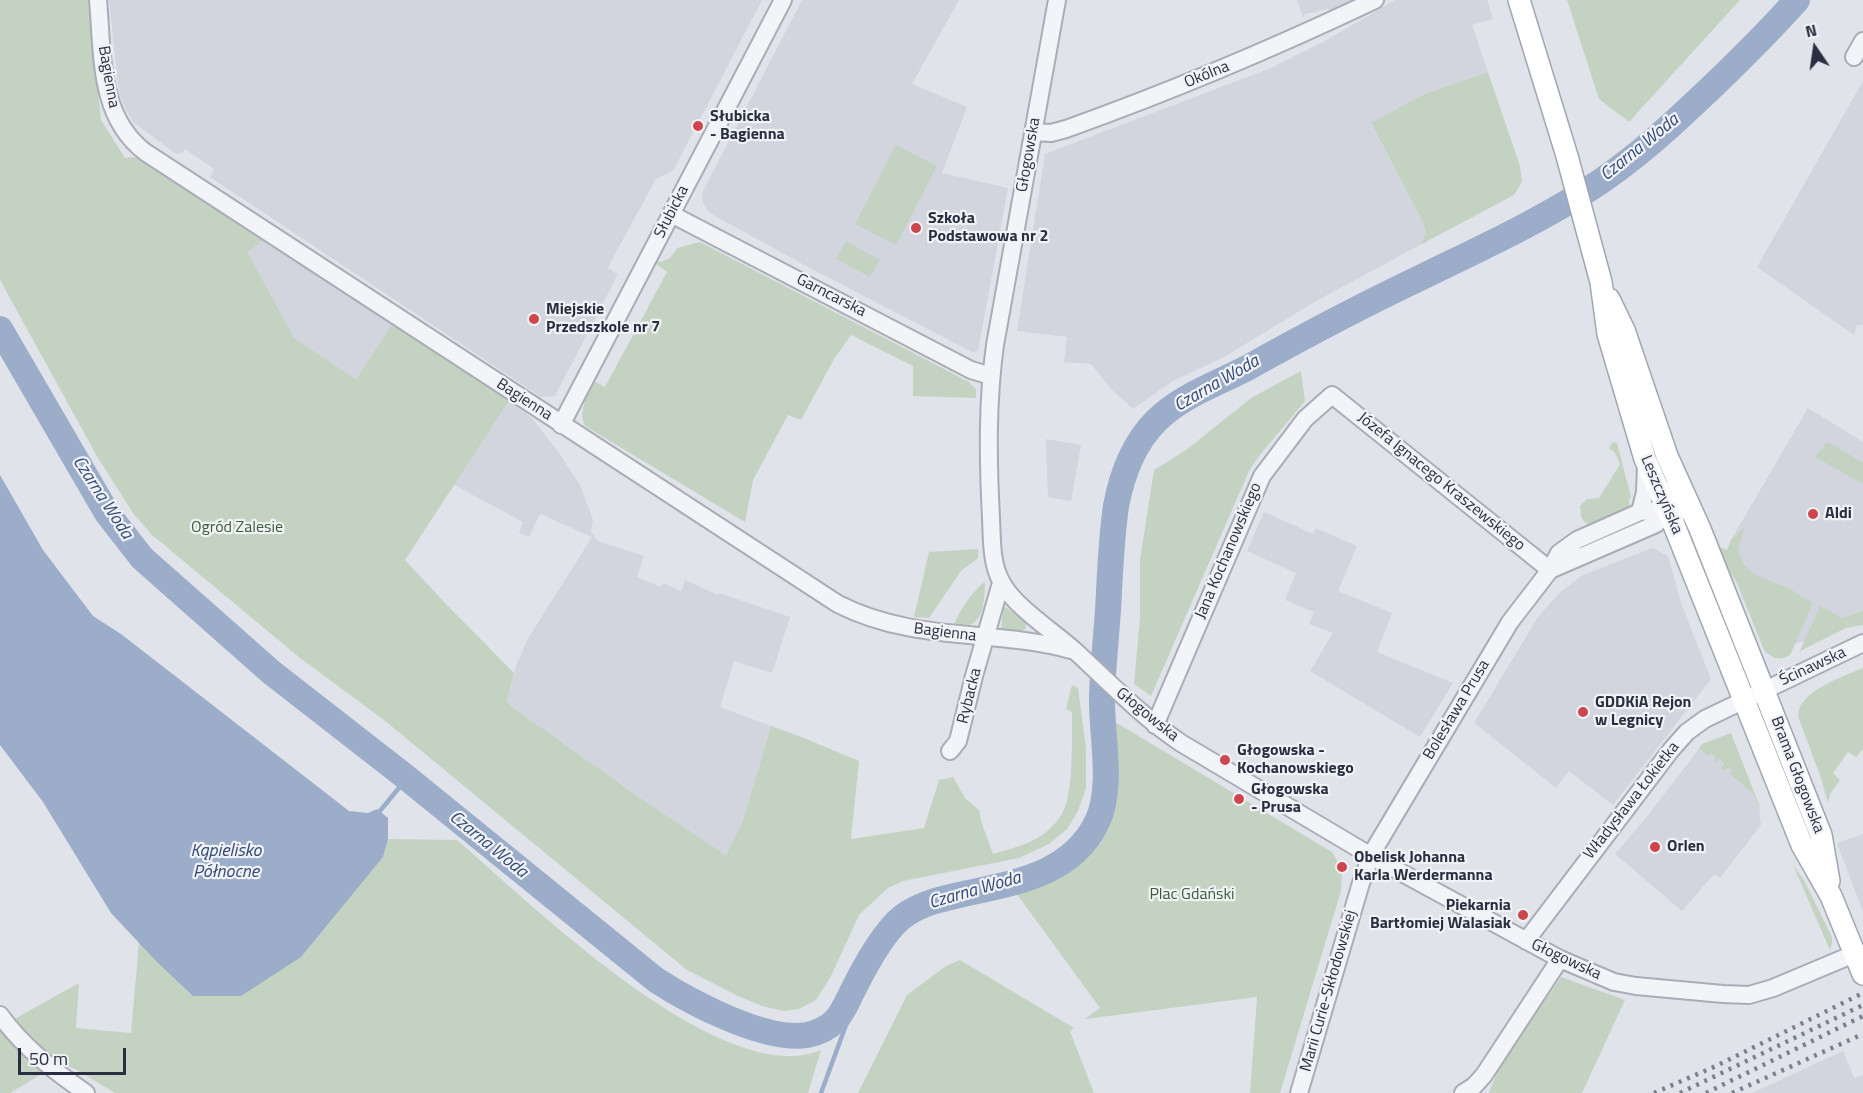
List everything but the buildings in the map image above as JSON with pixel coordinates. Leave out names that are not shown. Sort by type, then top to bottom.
[{"type":"main road","name":"Leszczyńska","points":[[1519,0],[1567,156],[1601,282],[1608,334],[1645,459],[1681,542],[1743,701]]},
{"type":"main road","name":"Leszczyńska","points":[[1601,282],[1624,330],[1674,473],[1700,529],[1763,691]]},
{"type":"main road","name":"Brama Głogowska","points":[[1763,691],[1821,835],[1831,896]]},
{"type":"main road","name":"Brama Głogowska","points":[[1743,701],[1802,844],[1831,896],[1863,974]]},
{"type":"street","name":"Bagienna","points":[[98,0],[110,102],[123,130],[137,146],[838,604],[867,617],[895,625],[1040,644],[1077,653]]},
{"type":"street","name":"Słubicka","points":[[561,425],[783,0]]},
{"type":"street","name":"Głogowska","points":[[1057,0],[991,376],[988,430],[991,517],[996,566],[1001,583],[1020,605],[1077,653],[1155,726],[1371,856],[1526,941],[1599,976],[1624,984],[1743,995],[1764,991],[1854,954]]},
{"type":"street","name":"Okólna","points":[[1033,132],[1068,129],[1181,86],[1294,39],[1375,0]]},
{"type":"street","points":[[1854,57],[1863,41]]},
{"type":"street","name":"Garncarska","points":[[671,214],[970,370],[991,376]]},
{"type":"street","name":"Józefa Ignacego Kraszewskiego","points":[[1332,395],[1550,570]]},
{"type":"street","name":"Jana Kochanowskiego","points":[[1155,726],[1262,476],[1305,419],[1332,395]]},
{"type":"street","points":[[1645,459],[1646,480],[1640,512],[1668,511],[1687,518],[1700,529]]},
{"type":"street","points":[[1550,570],[1656,524],[1668,511],[1676,493],[1674,473]]},
{"type":"street","name":"Bolesława Prusa","points":[[1371,856],[1387,825],[1510,622],[1550,570],[1559,553],[1587,535],[1640,512]]},
{"type":"street","points":[[1647,529],[1665,532],[1681,542]]},
{"type":"street","name":"Rybacka","points":[[950,751],[958,741],[1001,583]]},
{"type":"street","name":"Ścinawska","points":[[1763,691],[1863,643]]},
{"type":"street","name":"Władysława Łokietka","points":[[1526,941],[1682,736],[1705,719],[1763,691]]},
{"type":"street","name":"Marii Curie-Skłodowskiej","points":[[1299,1093],[1371,856]]},
{"type":"street","points":[[1463,1093],[1484,1075],[1560,958]]},
{"type":"street","points":[[0,1015],[9,1028],[54,1071],[86,1093]]},
{"type":"shaded area","points":[[109,0],[762,0],[673,171],[656,179],[615,254],[608,268],[618,274],[555,396],[541,397],[210,177],[214,169],[185,149],[182,153],[176,154],[133,122],[119,93]]},
{"type":"shaded area","points":[[802,0],[959,0],[912,84],[967,107],[942,173],[1008,188],[978,351],[972,352],[810,268],[706,209],[702,200],[703,191]]},
{"type":"shaded area","points":[[1297,0],[1362,0],[1337,10],[1327,9],[1305,14],[1303,18]]},
{"type":"shaded area","points":[[1395,0],[1487,0],[1493,19],[1472,25],[1488,72],[1422,95],[1371,124],[1420,217],[1426,233],[1420,245],[1318,300],[1224,357],[1173,381],[1133,409],[1112,390],[1091,364],[1064,362],[1067,337],[1017,331],[1045,154],[1271,68],[1327,40]]},
{"type":"shaded area","points":[[1863,81],[1863,325],[1857,325],[1854,335],[1757,267]]},
{"type":"shaded area","points":[[263,241],[392,324],[356,379],[293,338],[246,252]]},
{"type":"shaded area","points":[[509,401],[531,417],[580,485],[593,520],[591,531],[598,541],[644,556],[637,577],[661,587],[663,583],[681,591],[685,580],[718,595],[719,593],[790,617],[772,673],[734,661],[720,707],[771,726],[743,821],[726,855],[636,795],[507,701],[516,666],[527,640],[592,537],[540,514],[529,537],[519,533],[523,522],[454,485]]},
{"type":"shaded area","points":[[1808,408],[1863,442],[1863,617],[1808,640],[1772,651],[1731,540]]},
{"type":"shaded area","points":[[1046,439],[1081,445],[1071,501],[1048,497]]},
{"type":"shaded area","points":[[1264,512],[1313,534],[1316,528],[1357,546],[1338,591],[1392,613],[1377,652],[1453,683],[1420,737],[1310,671],[1333,633],[1309,624],[1314,612],[1285,600],[1296,573],[1247,551]]},
{"type":"shaded area","points":[[1652,548],[1668,556],[1681,603],[1711,679],[1613,805],[1569,771],[1556,788],[1474,723],[1538,617],[1559,593],[1583,575]]},
{"type":"shaded area","points":[[1699,749],[1708,757],[1711,754],[1716,758],[1713,761],[1718,759],[1724,763],[1726,771],[1729,767],[1733,770],[1730,774],[1752,793],[1759,807],[1761,825],[1720,878],[1714,874],[1682,911],[1615,854]]},
{"type":"shaded area","points":[[1863,834],[1863,912],[1837,843]]},
{"type":"shaded area","points":[[1843,1051],[1854,1078],[1863,1075],[1863,1093],[1752,1093]]},
{"type":"green space","name":"Ogród Zalesie","points":[[0,0],[88,0],[101,120],[125,158],[135,157],[145,161],[263,241],[247,252],[294,338],[356,379],[392,324],[509,401],[405,560],[514,673],[507,701],[511,706],[636,795],[726,855],[743,821],[771,726],[859,761],[851,839],[924,828],[939,780],[953,777],[965,798],[979,810],[993,854],[1020,846],[1039,837],[1052,827],[1063,812],[1071,771],[1072,712],[1066,709],[1072,685],[1078,688],[1086,748],[1086,788],[1078,811],[1067,829],[1049,844],[1019,858],[903,881],[888,888],[859,915],[830,978],[816,1000],[799,1009],[784,1011],[762,1006],[687,970],[384,720],[300,658],[151,534],[133,513],[98,458],[0,280]]},
{"type":"green space","points":[[1567,0],[1740,0],[1629,122],[1599,99]]},
{"type":"green space","points":[[1488,72],[1520,166],[1522,182],[1514,195],[1420,245],[1426,233],[1420,217],[1371,123],[1422,95]]},
{"type":"green space","points":[[896,145],[937,166],[896,245],[855,224]]},
{"type":"green space","points":[[846,241],[880,260],[870,277],[836,259]]},
{"type":"green space","points":[[700,242],[969,382],[976,389],[976,398],[913,396],[913,366],[851,335],[834,359],[801,420],[788,415],[753,480],[745,522],[585,426],[582,415],[594,381],[605,387],[667,272],[656,264],[657,261],[661,262],[670,258],[677,248]]},
{"type":"green space","points":[[1301,371],[1305,401],[1249,471],[1151,696],[1134,684],[1140,618],[1140,560],[1154,470],[1186,450],[1251,398]]},
{"type":"green space","points":[[1613,442],[1617,443],[1631,497],[1630,506],[1603,521],[1588,524],[1581,517],[1580,506],[1587,499],[1599,498],[1620,464],[1615,453],[1609,448]]},
{"type":"green space","points":[[1826,443],[1830,443],[1863,463],[1863,484],[1815,457]]},
{"type":"green space","points":[[1745,527],[1738,549],[1743,564],[1754,574],[1790,589],[1813,603],[1790,655],[1783,658],[1773,657],[1764,650],[1737,583],[1715,545],[1727,550],[1731,540]]},
{"type":"green space","points":[[978,549],[978,558],[961,571],[929,618],[914,617],[929,552]]},
{"type":"green space","points":[[985,582],[983,607],[977,620],[964,626],[954,625],[976,589]]},
{"type":"green space","points":[[1820,606],[1842,618],[1863,611],[1863,625],[1846,628],[1800,651]]},
{"type":"green space","points":[[1006,607],[1026,623],[1026,628],[1022,632],[1001,630],[1003,609]]},
{"type":"green space","points":[[1863,668],[1863,749],[1856,757],[1848,752],[1833,773],[1840,780],[1830,794],[1828,803],[1799,719],[1799,710],[1804,701],[1822,687]]},
{"type":"green space","name":"Plac Gdański","points":[[1115,722],[1332,852],[1342,869],[1341,891],[1280,1093],[1250,1093],[1257,997],[1085,1019],[1100,1008],[1016,893],[1045,883],[1073,868],[1085,858],[1104,834],[1111,813]]},
{"type":"green space","points":[[1731,733],[1760,807],[1752,793],[1730,774],[1732,770],[1729,767],[1725,771],[1721,767],[1724,763],[1719,759],[1715,763],[1713,761],[1716,758],[1711,754],[1708,757],[1700,749],[1697,751],[1702,744]]},
{"type":"green space","points":[[388,839],[457,840],[577,944],[629,984],[681,1018],[733,1044],[780,1056],[821,1050],[808,1093],[115,1093],[77,1070],[60,1063],[10,1093],[0,1093],[0,1027],[79,983],[76,1028],[131,1033],[139,942],[193,996],[383,857]]},
{"type":"green space","points":[[1793,865],[1804,880],[1832,937],[1830,950]]},
{"type":"green space","points":[[960,960],[1074,1028],[1070,1031],[1094,1093],[858,1093],[907,995],[946,966]]},
{"type":"green space","points":[[1561,977],[1625,1000],[1582,1093],[1489,1093],[1512,1047]]},
{"type":"water","name":"Kąpielisko Północne","points":[[0,475],[43,550],[93,616],[121,634],[349,811],[368,813],[377,809],[388,818],[388,839],[383,857],[301,957],[241,996],[193,996],[156,961],[111,913],[43,802],[0,745]]},
{"type":"waterway","name":"Czarna Woda","points":[[0,329],[107,513],[142,558],[271,672],[407,778],[656,980],[688,999],[728,1018],[770,1032],[790,1036],[807,1035],[818,1032],[838,1018],[877,948],[892,927],[908,913],[939,900],[1019,881],[1056,866],[1072,855],[1086,840],[1097,822],[1102,808],[1106,777],[1102,696],[1116,506],[1130,460],[1141,439],[1156,421],[1177,404],[1200,391],[1356,309],[1526,226],[1586,191],[1621,167],[1700,99],[1797,0]]},
{"type":"waterway","points":[[380,811],[407,778]]},
{"type":"waterway","points":[[821,1093],[846,1025],[843,1008]]},
{"type":"railway","points":[[1654,1093],[1716,1066],[1863,993]]},
{"type":"railway","points":[[1680,1093],[1863,1005]]},
{"type":"railway","points":[[1706,1093],[1863,1016]]},
{"type":"railway","points":[[1732,1093],[1863,1034]]},
{"type":"place","name":"Słubicka - Bagienna","points":[[698,126]]},
{"type":"place","name":"Szkoła Podstawowa nr 2","points":[[916,228]]},
{"type":"place","name":"Miejskie Przedszkole nr 7","points":[[534,319]]},
{"type":"place","name":"Aldi","points":[[1813,514]]},
{"type":"place","name":"GDDKiA Rejon w Legnicy","points":[[1583,712]]},
{"type":"place","name":"Głogowska - Kochanowskiego","points":[[1225,760]]},
{"type":"place","name":"Głogowska - Prusa","points":[[1239,799]]},
{"type":"place","name":"Orlen","points":[[1655,847]]},
{"type":"place","name":"Obelisk Johanna Karla Werdermanna","points":[[1342,867]]},
{"type":"place","name":"Piekarnia Bartłomiej Walasiak","points":[[1523,915]]}]
